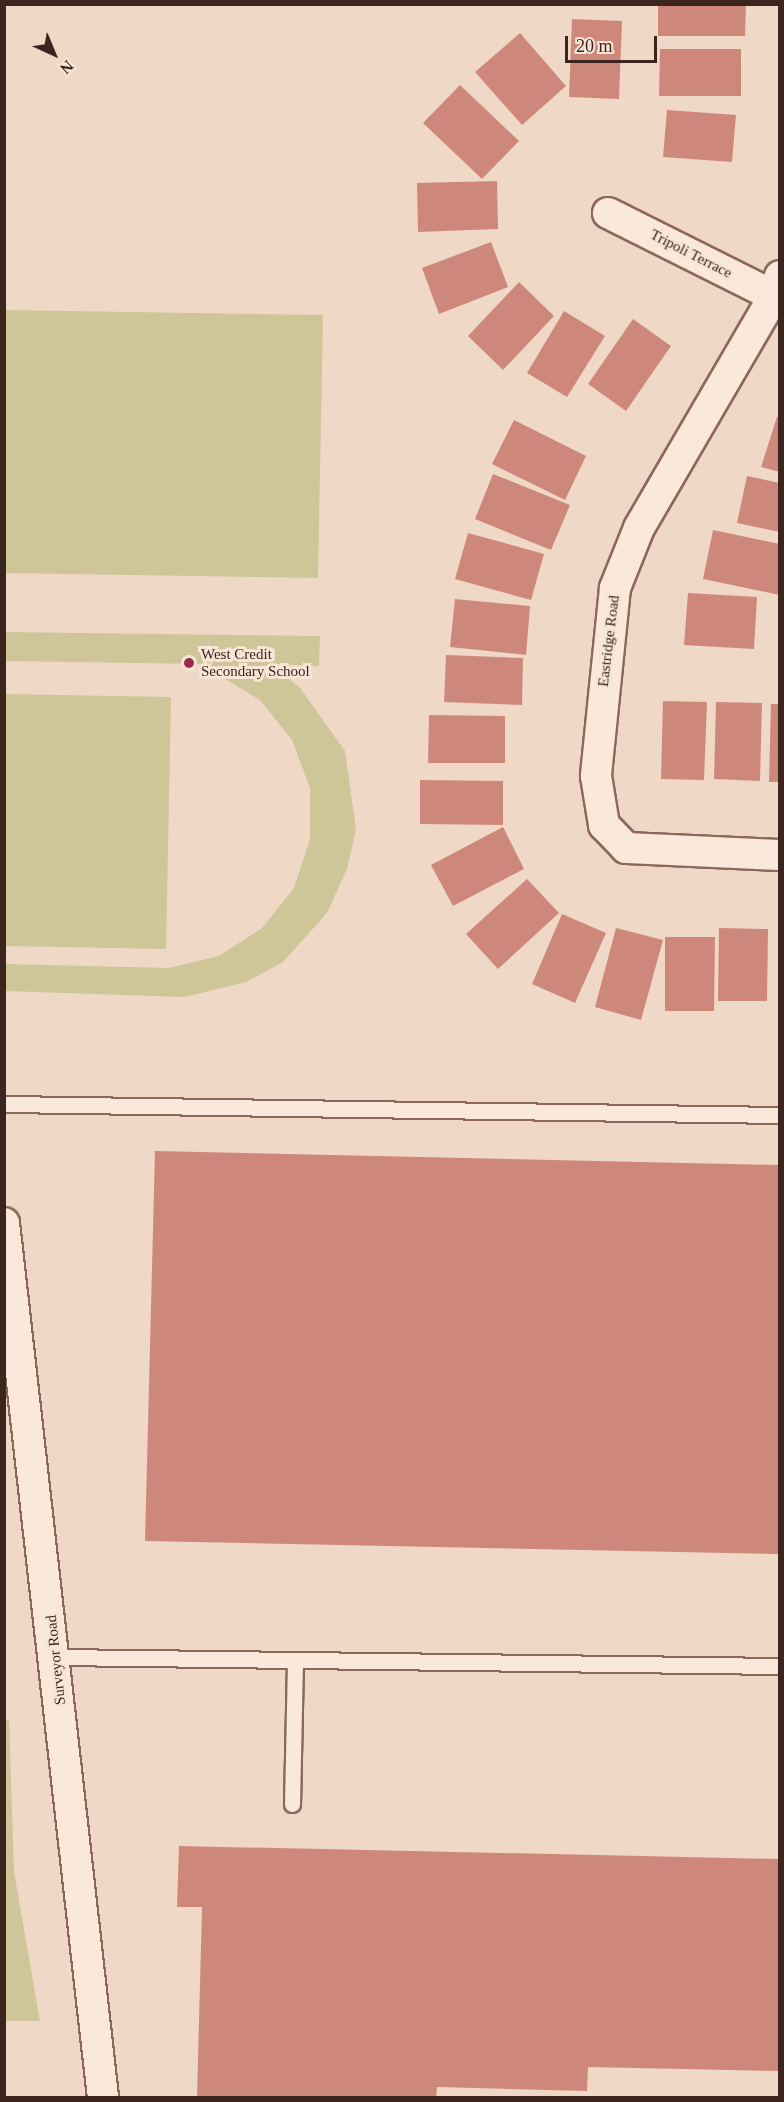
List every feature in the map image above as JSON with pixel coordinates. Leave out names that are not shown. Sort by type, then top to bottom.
[{"type":"street","name":"Tripoli Terrace","points":[[608,213],[777,286]]},
{"type":"street","name":"Eastridge Road","points":[[777,286],[639,528],[615,588],[596,776],[604,825],[626,848],[780,855]]},
{"type":"street","name":"Surveyor Road","points":[[4,1223],[56,1657],[103,2097]]},
{"type":"lane","points":[[4,1104],[780,1115]]},
{"type":"lane","points":[[56,1657],[780,1666]]},
{"type":"lane","points":[[292,1804],[295,1660]]},
{"type":"shaded area","points":[[5,310],[323,315],[318,578],[5,573]]},
{"type":"shaded area","points":[[5,632],[320,636],[319,666],[272,664],[300,688],[345,751],[356,829],[347,869],[327,913],[283,962],[246,982],[185,997],[5,991],[5,964],[169,968],[219,956],[262,928],[294,888],[310,839],[310,788],[292,740],[260,700],[200,664],[5,661]]},
{"type":"shaded area","points":[[5,694],[171,697],[166,949],[5,946]]},
{"type":"shaded area","points":[[9,1720],[14,1872],[40,2021],[5,2021],[4,1721]]},
{"type":"building","points":[[658,4],[746,4],[745,36],[658,36]]},
{"type":"building","points":[[572,19],[622,21],[619,99],[569,97]]},
{"type":"building","points":[[520,33],[566,86],[522,125],[475,72]]},
{"type":"building","points":[[660,49],[741,49],[741,96],[659,96]]},
{"type":"building","points":[[460,85],[519,141],[482,179],[423,123]]},
{"type":"building","points":[[667,110],[736,115],[732,162],[663,157]]},
{"type":"building","points":[[497,181],[498,229],[418,232],[417,183]]},
{"type":"building","points":[[491,242],[508,287],[439,314],[422,268]]},
{"type":"building","points":[[519,282],[554,316],[503,370],[468,336]]},
{"type":"building","points":[[564,311],[605,336],[567,397],[527,373]]},
{"type":"building","points":[[633,319],[671,346],[626,411],[588,384]]},
{"type":"building","points":[[777,417],[780,417],[780,472],[761,467]]},
{"type":"building","points":[[514,420],[586,456],[565,500],[492,464]]},
{"type":"building","points":[[493,474],[570,505],[551,550],[475,519]]},
{"type":"building","points":[[747,476],[780,483],[780,532],[737,523]]},
{"type":"building","points":[[713,530],[780,544],[780,595],[703,579]]},
{"type":"building","points":[[468,533],[544,554],[531,600],[455,579]]},
{"type":"building","points":[[688,593],[757,597],[754,649],[684,645]]},
{"type":"building","points":[[455,599],[530,606],[526,655],[450,647]]},
{"type":"building","points":[[446,655],[523,658],[522,705],[444,702]]},
{"type":"building","points":[[663,701],[707,702],[704,780],[661,779]]},
{"type":"building","points":[[716,702],[762,703],[760,781],[714,779]]},
{"type":"building","points":[[771,704],[780,704],[780,782],[769,782]]},
{"type":"building","points":[[429,715],[505,716],[505,763],[428,763]]},
{"type":"building","points":[[420,780],[503,781],[503,825],[420,824]]},
{"type":"building","points":[[503,827],[524,869],[453,906],[431,865]]},
{"type":"building","points":[[527,879],[559,913],[498,969],[466,934]]},
{"type":"building","points":[[562,914],[606,933],[575,1003],[532,984]]},
{"type":"building","points":[[616,928],[663,940],[641,1020],[595,1007]]},
{"type":"building","points":[[719,928],[768,929],[767,1001],[718,1001]]},
{"type":"building","points":[[665,937],[715,937],[714,1011],[665,1011]]},
{"type":"building","points":[[155,1151],[780,1165],[780,1554],[145,1541]]},
{"type":"building","points":[[179,1846],[780,1859],[780,2071],[588,2067],[587,2091],[437,2087],[436,2098],[197,2098],[202,1907],[177,1907]]},
{"type":"place","name":"West Credit Secondary School","points":[[189,663]]}]
